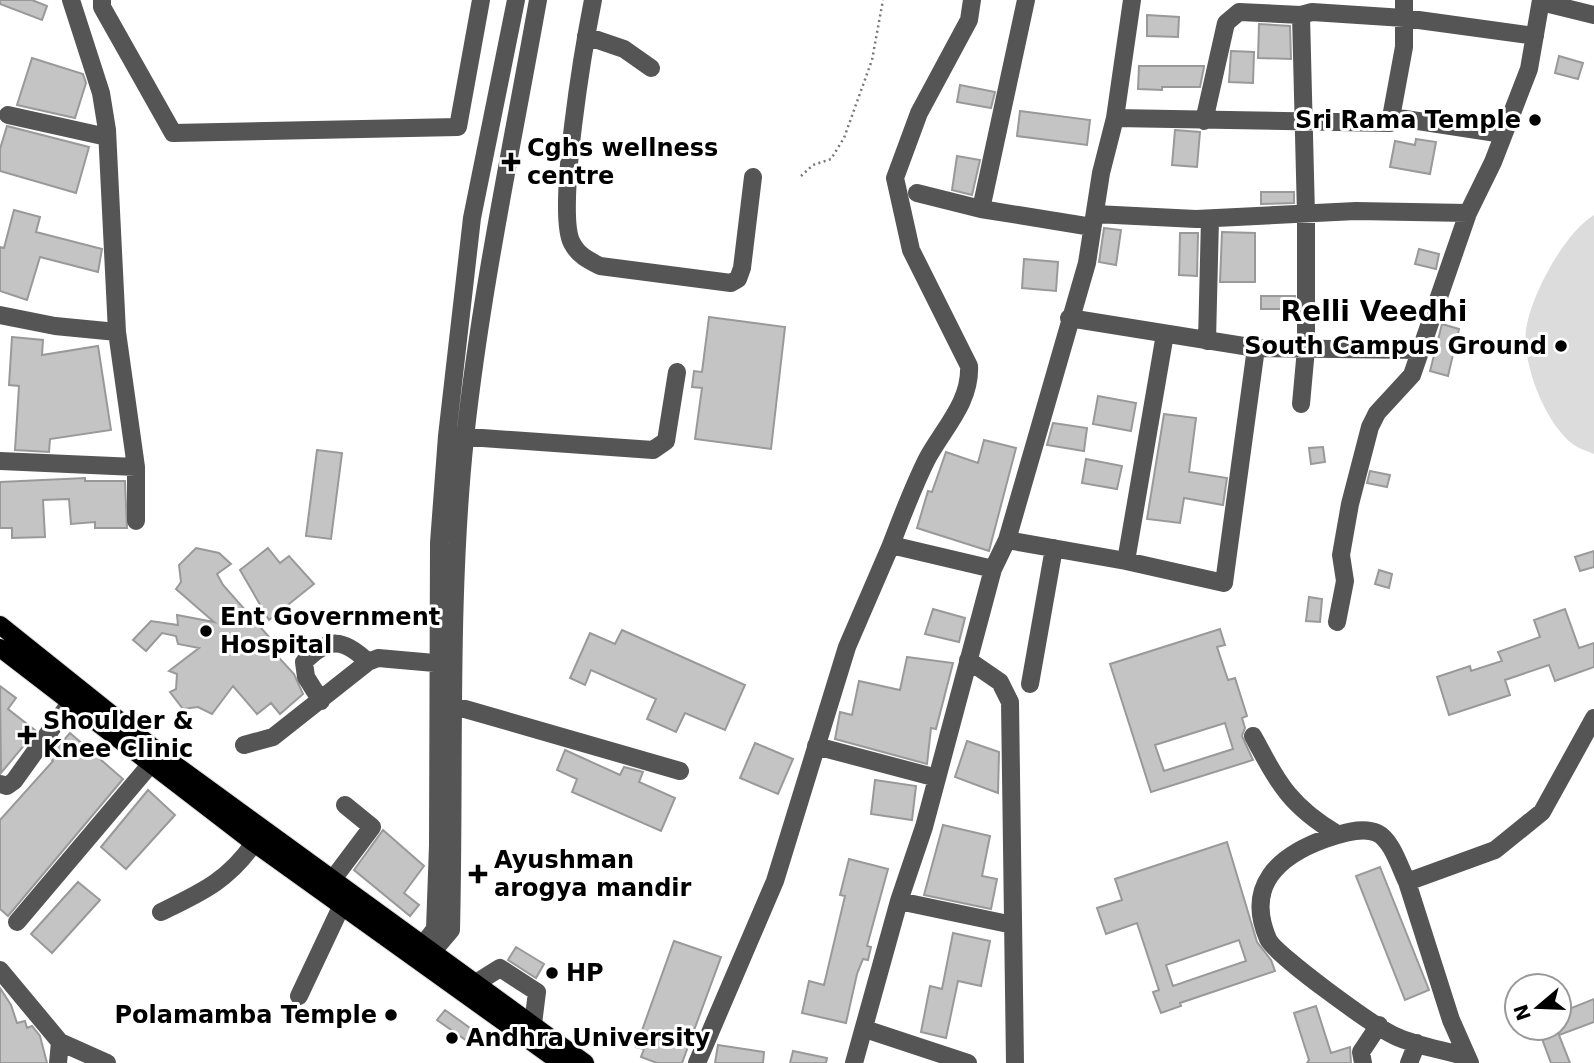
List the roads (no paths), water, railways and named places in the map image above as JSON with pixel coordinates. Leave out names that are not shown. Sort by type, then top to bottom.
[{"type":"main road","points":[[0,625],[170,761],[332,878],[422,955],[561,1063]]},
{"type":"main road","points":[[0,648],[150,765],[341,907],[476,983],[585,1063]]},
{"type":"street","points":[[71,0],[101,93],[107,137],[117,332],[136,467],[136,521]]},
{"type":"street","points":[[102,0],[102,7],[173,133],[458,127],[481,0]]},
{"type":"street","points":[[422,955],[435,929],[446,846],[445,707],[437,663],[439,543],[447,436],[472,218],[516,0]]},
{"type":"street","points":[[445,707],[456,666],[457,544],[465,437],[495,225],[538,0]]},
{"type":"street","points":[[593,0],[571,141],[568,222],[570,241],[583,258],[600,266],[731,283],[738,279],[742,268],[753,177]]},
{"type":"street","points":[[697,1063],[775,881],[846,647],[907,502],[929,456],[953,421],[970,379],[969,366],[911,250],[895,178],[919,113],[969,20],[972,0]]},
{"type":"street","points":[[981,209],[1026,0]]},
{"type":"street","points":[[854,1063],[937,778],[993,569],[1006,540],[1087,263],[1101,173],[1115,118],[1132,0]]},
{"type":"street","points":[[1337,622],[1345,581],[1341,555],[1361,457],[1377,412],[1412,375],[1468,213],[1529,69],[1541,1],[1594,15]]},
{"type":"street","points":[[1115,118],[1303,120],[1390,124],[1404,47],[1404,9]]},
{"type":"street","points":[[1204,121],[1226,23],[1239,12],[1301,15],[1312,12],[1404,9],[1535,36]]},
{"type":"street","points":[[1301,15],[1306,215],[1306,349],[1301,404]]},
{"type":"street","points":[[586,36],[624,48],[651,68]]},
{"type":"street","points":[[8,115],[107,137]]},
{"type":"street","points":[[1392,117],[1503,134]]},
{"type":"street","points":[[917,193],[981,209],[1093,220],[1210,219],[1356,211],[1468,213]]},
{"type":"street","points":[[1207,341],[1210,219]]},
{"type":"street","points":[[0,314],[55,326],[117,332]]},
{"type":"street","points":[[1069,318],[1256,348],[1420,350]]},
{"type":"street","points":[[1126,561],[1166,334]]},
{"type":"street","points":[[1006,540],[1126,561],[1223,583],[1256,348]]},
{"type":"street","points":[[447,436],[653,450],[666,442],[677,372]]},
{"type":"street","points":[[0,461],[136,467]]},
{"type":"street","points":[[891,545],[993,569]]},
{"type":"street","points":[[1030,684],[1054,548]]},
{"type":"street","points":[[321,701],[303,669],[304,662],[310,656],[324,645],[335,643],[357,651],[368,662]]},
{"type":"street","points":[[244,745],[273,737],[368,662],[393,658],[456,666]]},
{"type":"street","points":[[968,660],[1000,682],[1010,702],[1015,1063]]},
{"type":"street","points":[[0,784],[7,786],[14,781],[70,703]]},
{"type":"street","points":[[445,707],[680,771]]},
{"type":"street","points":[[1407,882],[1495,850],[1542,812],[1594,718]]},
{"type":"street","points":[[1252,736],[1278,783],[1305,815],[1337,834]]},
{"type":"street","points":[[816,746],[937,778]]},
{"type":"street","points":[[17,922],[150,765]]},
{"type":"street","points":[[332,878],[372,827],[345,804]]},
{"type":"street","points":[[1368,830],[1379,834],[1388,843],[1407,882],[1451,1020],[1468,1060],[1395,1036],[1300,969],[1269,942],[1259,909],[1261,893],[1275,869],[1299,849],[1337,834],[1368,830]]},
{"type":"street","points":[[161,912],[216,885],[241,862],[254,843]]},
{"type":"street","points":[[899,901],[1013,925]]},
{"type":"street","points":[[299,996],[341,907]]},
{"type":"street","points":[[476,983],[500,968],[537,992],[533,1024]]},
{"type":"street","points":[[0,970],[60,1042],[107,1063]]},
{"type":"street","points":[[1363,1063],[1361,1052],[1379,1025]]},
{"type":"street","points":[[865,1029],[968,1063]]},
{"type":"street","points":[[58,1063],[60,1042]]},
{"type":"street","points":[[1409,1063],[1418,1043]]},
{"type":"place","name":"Sri Rama Temple","points":[[1535,120]]},
{"type":"place","name":"Cghs wellness centre","points":[[511,162]]},
{"type":"place","name":"South Campus Ground","points":[[1561,346]]},
{"type":"place","name":"Ent Government Hospital","points":[[206,631]]},
{"type":"place","name":"Shoulder & Knee Clinic","points":[[27,735]]},
{"type":"place","name":"Ayushman arogya mandir","points":[[478,874]]},
{"type":"place","name":"HP","points":[[552,973]]},
{"type":"place","name":"Polamamba Temple","points":[[391,1015]]},
{"type":"place","name":"Andhra University","points":[[452,1038]]},
{"type":"district","name":"Relli Veedhi","points":[[1374,311]]}]
